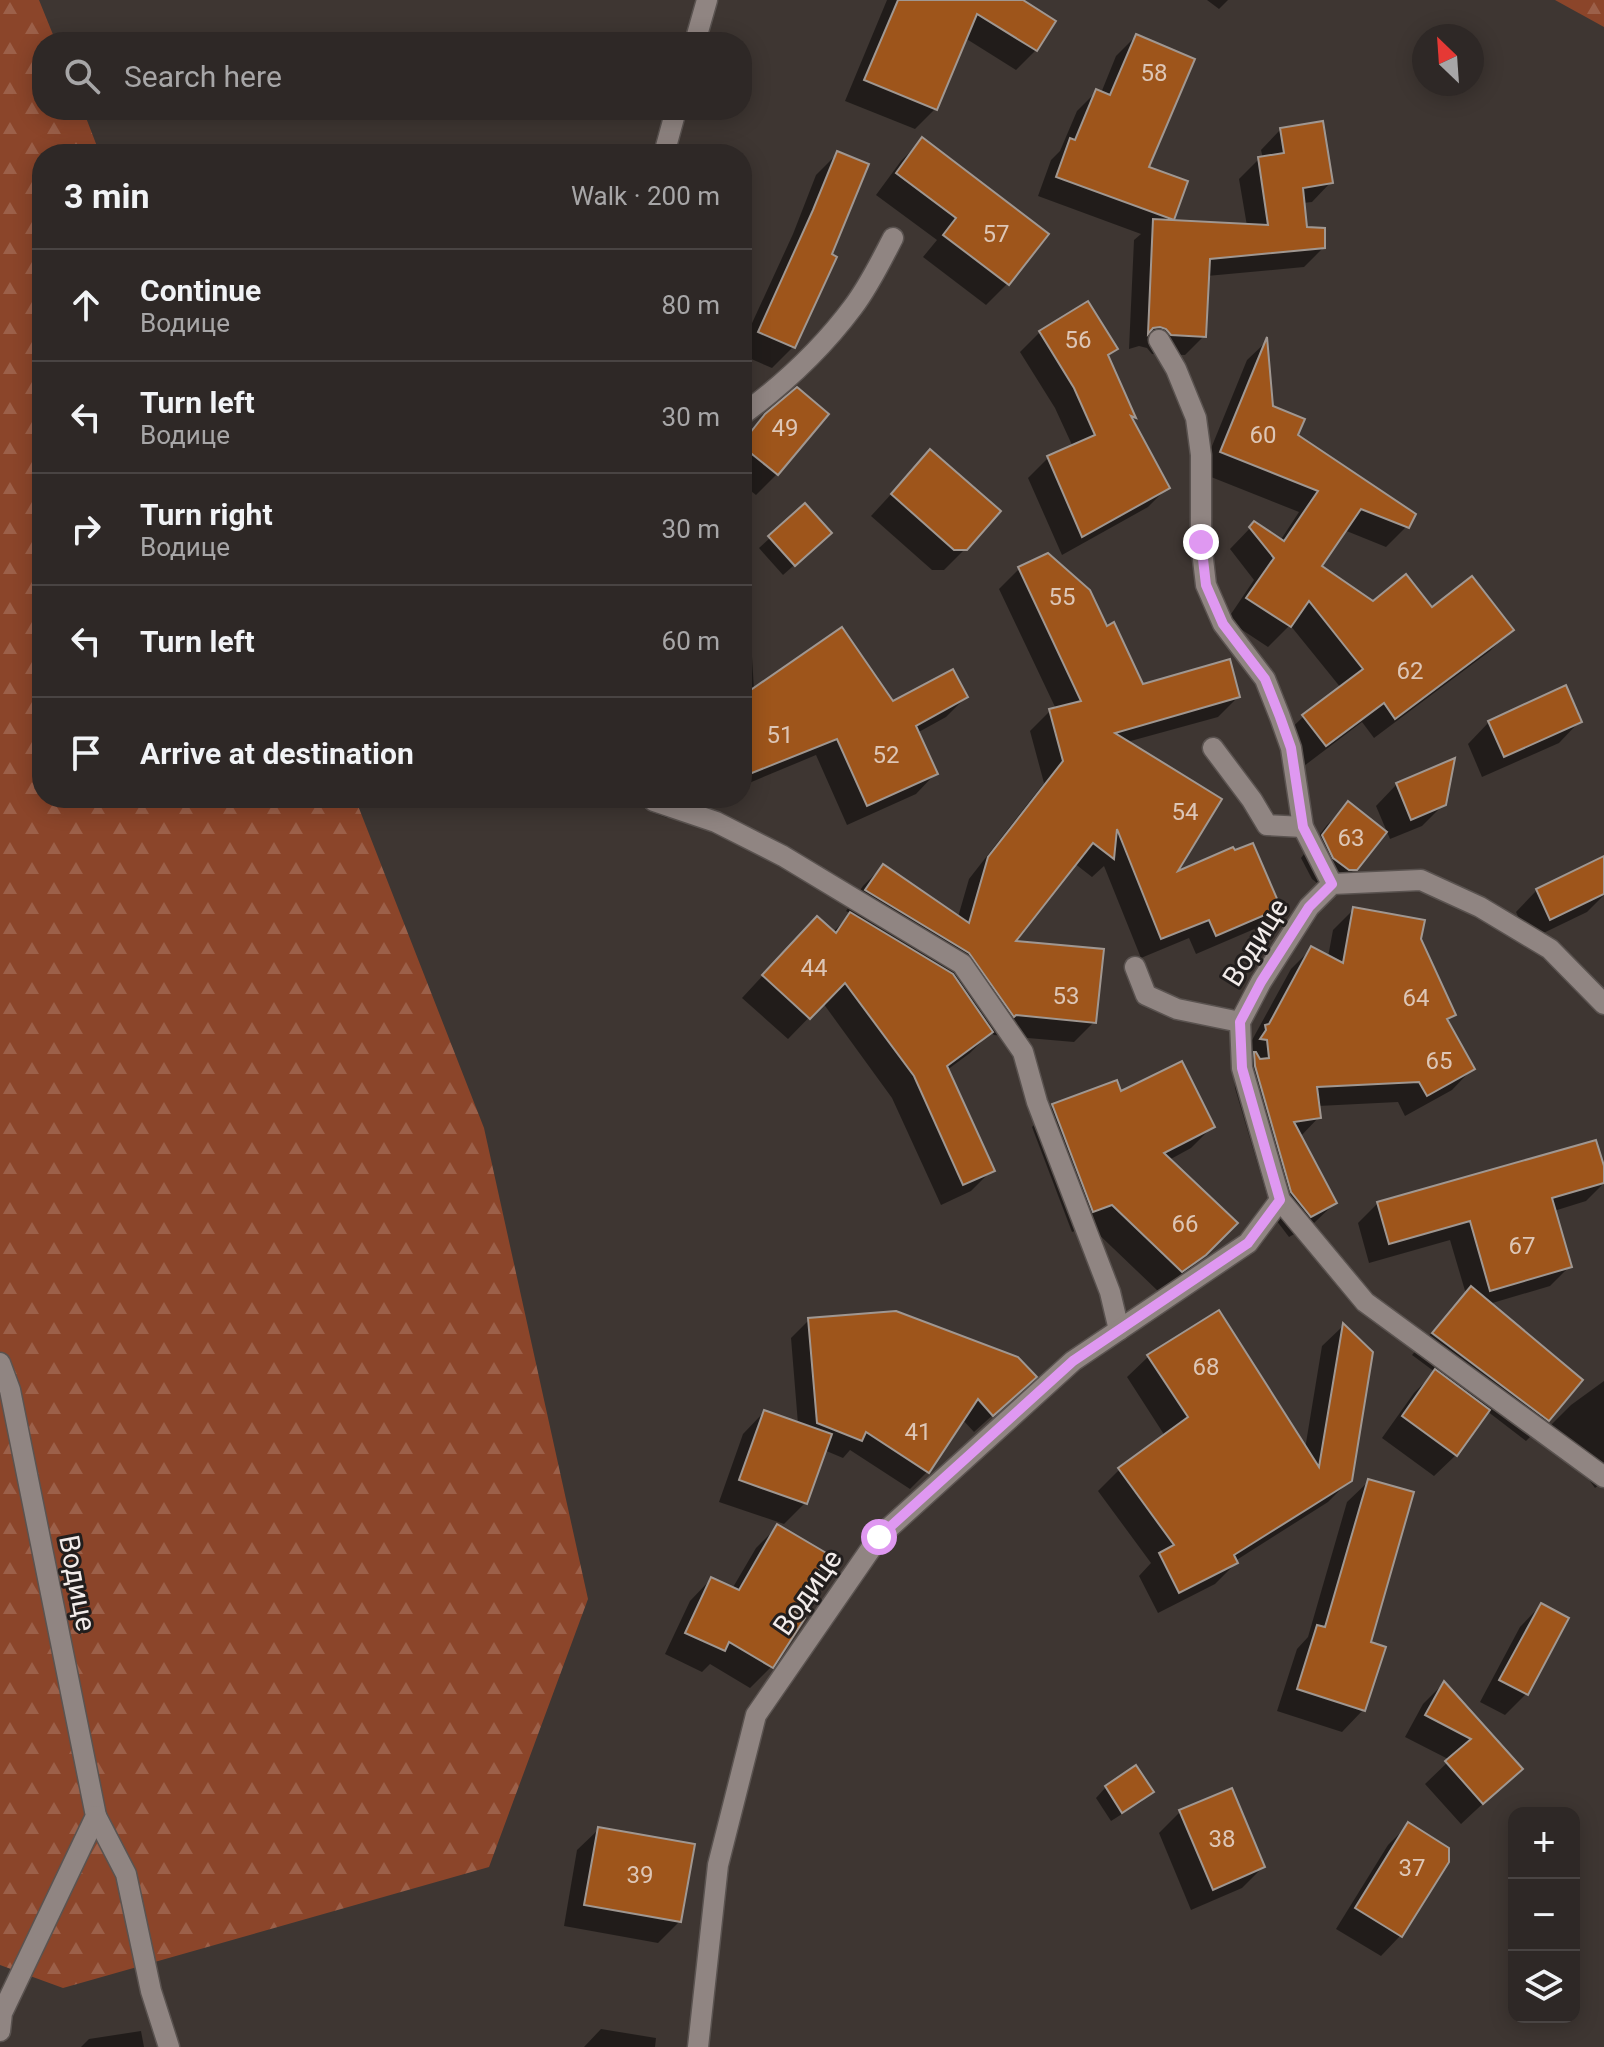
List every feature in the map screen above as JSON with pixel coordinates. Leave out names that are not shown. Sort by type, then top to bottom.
[{"type":"street","points":[[698,32],[707,0]]},
{"type":"street","points":[[667,144],[673,120]]},
{"type":"street","points":[[752,408],[802,366],[829,337],[854,306],[893,238]]},
{"type":"street","points":[[1159,340],[1176,369],[1196,418],[1201,455],[1201,542],[1206,585],[1223,624],[1265,679],[1291,748],[1303,827],[1332,884],[1421,880],[1480,907],[1550,949],[1604,1004]]},
{"type":"street","points":[[1213,748],[1267,825],[1303,827]]},
{"type":"street","points":[[675,808],[716,822],[783,856],[962,964],[1023,1052],[1037,1102],[1110,1292],[1119,1330]]},
{"type":"street","name":"Водице","points":[[1332,884],[1309,907],[1261,982],[1240,1022],[1242,1068],[1280,1200],[1365,1302],[1604,1477]]},
{"type":"street","points":[[1135,967],[1146,995],[1177,1009],[1240,1022]]},
{"type":"street","name":"Водице","points":[[698,2047],[718,1865],[756,1715],[879,1537],[1073,1361],[1248,1243],[1280,1200]]},
{"type":"street","name":"Водице","points":[[0,1363],[10,1390],[96,1816],[126,1874],[151,1991],[169,2047]]},
{"type":"street","points":[[0,2031],[2,2013],[96,1816]]},
{"type":"green space","points":[[0,0],[39,0],[52,32],[32,32],[32,120],[87,120],[96,144],[32,144],[32,808],[359,808],[484,1128],[588,1599],[489,1867],[63,1988],[0,1965]]},
{"type":"green space","points":[[1555,0],[1604,0],[1604,27]]},
{"type":"building","points":[[898,0],[1023,0],[1056,21],[1037,51],[977,14],[937,110],[864,80]]},
{"type":"building","points":[[1136,34],[1195,59],[1149,167],[1188,181],[1174,220],[1056,177],[1070,138],[1075,140],[1096,89],[1110,95]]},
{"type":"building","points":[[1323,121],[1333,183],[1303,188],[1307,227],[1325,228],[1325,248],[1210,259],[1206,337],[1171,335],[1160,327],[1153,328],[1148,334],[1153,219],[1268,225],[1258,157],[1284,153],[1280,128]]},
{"type":"building","points":[[922,137],[1049,234],[1009,285],[943,235],[956,218],[896,173]]},
{"type":"building","points":[[837,151],[869,164],[832,254],[837,257],[795,348],[758,332]]},
{"type":"building","points":[[1088,301],[1118,349],[1108,355],[1136,418],[1131,416],[1170,488],[1082,537],[1047,456],[1095,435],[1074,388],[1039,331]]},
{"type":"building","points":[[1267,337],[1273,406],[1305,419],[1298,435],[1416,514],[1409,528],[1361,509],[1322,566],[1373,601],[1406,574],[1432,607],[1472,576],[1514,630],[1395,719],[1384,703],[1326,746],[1302,715],[1363,669],[1309,601],[1291,627],[1246,598],[1274,558],[1249,527],[1254,521],[1284,541],[1318,491],[1220,452]]},
{"type":"building","points":[[797,387],[829,414],[778,475],[752,454],[752,430],[765,414]]},
{"type":"building","points":[[930,449],[1001,511],[967,550],[954,550],[891,494]]},
{"type":"building","points":[[805,503],[832,533],[795,566],[768,536]]},
{"type":"building","points":[[1048,553],[1090,590],[1107,626],[1114,622],[1143,684],[1230,659],[1240,697],[1115,733],[1222,799],[1178,871],[1233,847],[1235,850],[1253,843],[1281,908],[1216,936],[1209,920],[1161,939],[1117,829],[1114,859],[1093,843],[1016,941],[1104,949],[1096,1023],[1014,1017],[969,953],[865,890],[883,864],[969,923],[988,857],[1063,761],[1049,709],[1081,701],[1018,567]]},
{"type":"building","points":[[842,627],[893,701],[953,669],[968,697],[916,726],[938,774],[867,806],[837,739],[752,773],[752,689]]},
{"type":"building","points":[[1566,685],[1582,722],[1504,757],[1488,721]]},
{"type":"building","points":[[1455,758],[1446,805],[1411,820],[1396,783]]},
{"type":"building","points":[[1348,801],[1387,832],[1357,870],[1349,870],[1333,858],[1322,835]]},
{"type":"building","points":[[1604,856],[1604,894],[1550,920],[1536,889]]},
{"type":"building","points":[[1353,907],[1425,920],[1421,939],[1456,1015],[1447,1019],[1475,1069],[1427,1096],[1419,1082],[1317,1087],[1321,1118],[1294,1122],[1337,1203],[1311,1217],[1291,1192],[1255,1066],[1254,1052],[1260,1059],[1269,1058],[1267,1040],[1260,1039],[1266,1030],[1265,1025],[1269,1024],[1311,946],[1343,963]]},
{"type":"building","points":[[850,912],[953,974],[993,1032],[947,1066],[995,1171],[963,1185],[914,1076],[845,983],[810,1019],[762,975],[817,916],[836,933]]},
{"type":"building","points":[[1182,1061],[1215,1127],[1164,1153],[1238,1223],[1206,1255],[1182,1272],[1112,1205],[1093,1212],[1052,1104],[1117,1080],[1121,1091]]},
{"type":"building","points":[[1596,1140],[1604,1166],[1604,1183],[1552,1198],[1572,1267],[1490,1291],[1470,1221],[1389,1244],[1377,1202]]},
{"type":"building","points":[[1471,1286],[1583,1380],[1549,1421],[1432,1333]]},
{"type":"building","points":[[1219,1310],[1319,1467],[1343,1323],[1373,1352],[1352,1481],[1234,1555],[1238,1563],[1179,1593],[1159,1553],[1174,1545],[1118,1468],[1188,1417],[1147,1355]]},
{"type":"building","points":[[896,1311],[1018,1357],[1037,1377],[993,1416],[978,1399],[929,1473],[866,1432],[862,1441],[817,1423],[808,1318]]},
{"type":"building","points":[[1435,1369],[1490,1410],[1457,1456],[1402,1416]]},
{"type":"building","points":[[764,1410],[832,1434],[807,1504],[739,1480]]},
{"type":"building","points":[[1368,1479],[1414,1492],[1371,1642],[1386,1647],[1365,1711],[1297,1689],[1317,1625],[1325,1627]]},
{"type":"building","points":[[777,1524],[828,1554],[795,1612],[805,1618],[773,1668],[729,1642],[725,1651],[685,1633],[711,1577],[739,1590]]},
{"type":"building","points":[[1541,1603],[1569,1618],[1528,1695],[1499,1680]]},
{"type":"building","points":[[1444,1681],[1523,1769],[1483,1804],[1445,1761],[1471,1739],[1425,1715]]},
{"type":"building","points":[[1136,1765],[1154,1792],[1122,1813],[1105,1786]]},
{"type":"building","points":[[1232,1788],[1265,1867],[1213,1890],[1179,1810]]},
{"type":"building","points":[[1408,1822],[1449,1848],[1449,1862],[1402,1937],[1355,1908]]},
{"type":"building","points":[[598,1827],[695,1844],[681,1922],[584,1905]]},
{"type":"route","points":[[879,1537],[1073,1361],[1248,1243],[1280,1200],[1242,1068],[1240,1022],[1261,982],[1309,907],[1332,884],[1303,827],[1291,748],[1280,717],[1265,679],[1223,624],[1206,585],[1201,542]]}]
